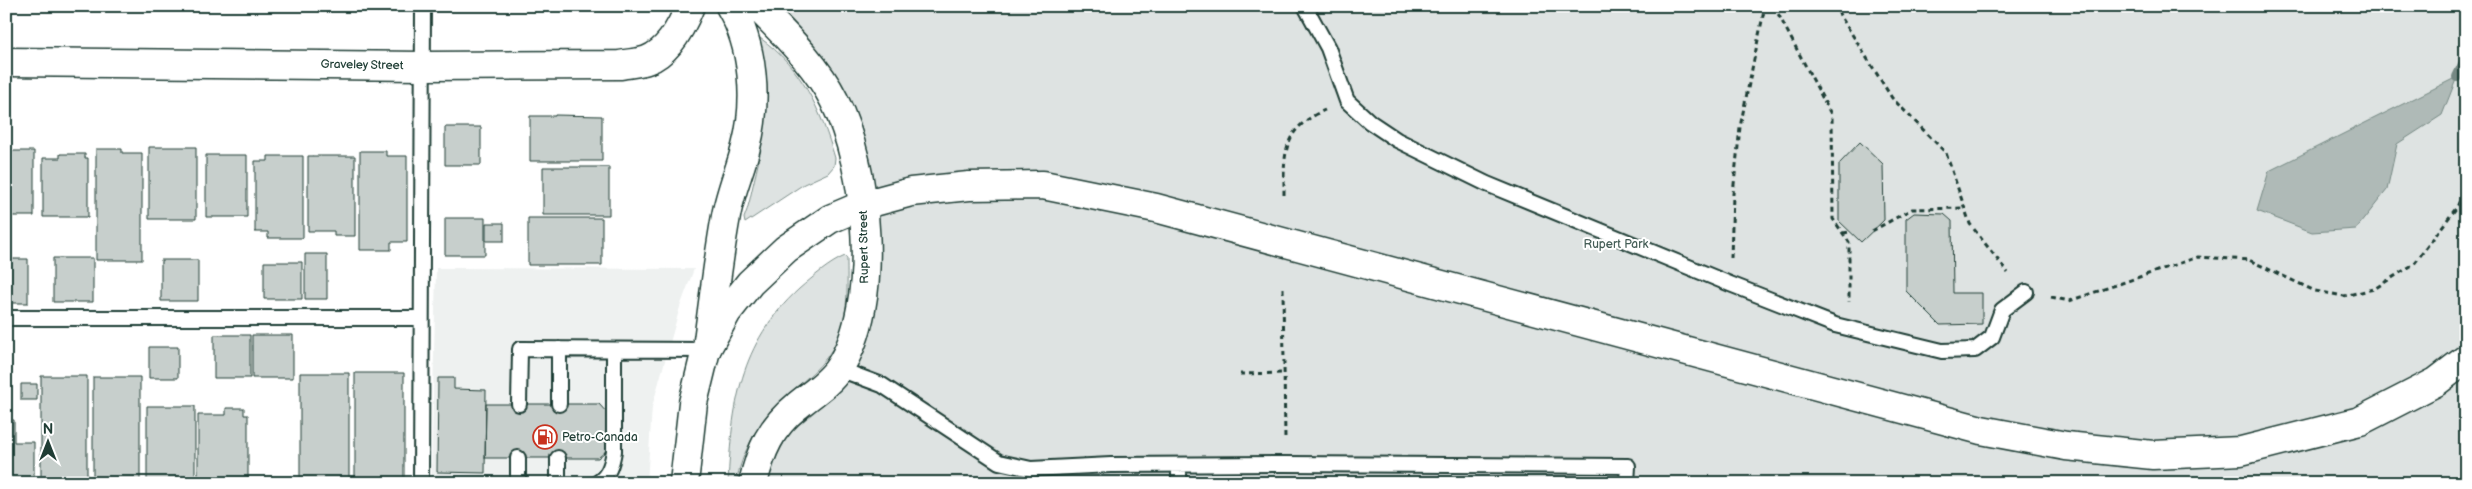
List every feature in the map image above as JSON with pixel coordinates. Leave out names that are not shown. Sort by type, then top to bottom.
[{"type":"main road","name":"Graveley Street","points":[[6,62],[422,66],[620,65],[648,60],[665,47],[682,25],[690,6]]},
{"type":"main road","points":[[684,483],[693,403],[706,350],[726,214],[747,146],[753,94],[748,54],[741,24],[730,6]]},
{"type":"main road","name":"Rupert Street","points":[[753,483],[759,457],[775,427],[839,369],[857,330],[865,286],[864,205],[850,143],[834,100],[808,60],[757,6]]},
{"type":"main road","points":[[706,350],[733,305],[750,283],[786,249],[830,219],[864,205],[911,192],[969,186],[1043,186],[1156,208],[1980,430],[2066,446],[2153,455],[2242,451],[2360,421],[2436,382],[2466,359]]},
{"type":"lane","points":[[421,483],[422,66],[424,6]]},
{"type":"lane","points":[[1305,6],[1328,48],[1346,100],[1370,122],[1397,140],[1479,180],[1730,284],[1848,328],[1942,351],[1975,350],[1992,337],[2002,310],[2026,292]]},
{"type":"lane","points":[[6,318],[421,318]]},
{"type":"lane","points":[[519,404],[520,349],[706,350]]},
{"type":"lane","points":[[558,404],[559,349]]},
{"type":"lane","points":[[597,483],[602,480],[612,465],[613,458],[614,350]]},
{"type":"lane","points":[[839,369],[882,385],[999,462],[1031,469],[1111,465],[1285,464],[1628,466],[1627,483]]},
{"type":"lane","points":[[518,458],[518,483]]},
{"type":"lane","points":[[558,458],[558,483]]},
{"type":"lane","points":[[1179,465],[1179,483]]},
{"type":"path","points":[[1730,284],[1733,194],[1740,128],[1765,6]]},
{"type":"path","points":[[1774,6],[1832,116],[1833,219],[1849,242],[1848,328]]},
{"type":"path","points":[[1830,6],[1838,12],[1892,98],[1946,153],[1970,224],[2014,281],[2026,292],[2069,301],[2198,257],[2249,260],[2315,291],[2344,296],[2374,289],[2414,264],[2457,207],[2466,187]]},
{"type":"path","points":[[1284,195],[1284,169],[1290,137],[1302,122],[1346,100]]},
{"type":"path","points":[[1872,231],[1912,210],[1965,208]]},
{"type":"path","points":[[1843,233],[1850,232]]},
{"type":"path","points":[[1283,288],[1285,464]]},
{"type":"path","points":[[1240,374],[1284,373]]},
{"type":"shaded area","points":[[2457,77],[2442,115],[2397,144],[2387,190],[2356,229],[2312,232],[2257,211],[2269,171]]},
{"type":"shaded area","points":[[436,268],[694,269],[680,307],[652,407],[647,483],[431,483]]},
{"type":"green space","name":"Rupert Park","points":[[768,6],[2466,6],[2466,483],[766,483],[767,475],[789,433],[825,403],[862,355],[876,305],[880,246],[876,196],[842,86],[813,44]]},
{"type":"green space","points":[[760,38],[787,62],[808,91],[823,124],[835,158],[834,166],[828,173],[804,184],[745,223],[744,218],[749,205],[758,163],[763,128],[764,93],[758,39]]},
{"type":"green space","points":[[845,256],[847,259],[846,309],[842,328],[833,348],[820,366],[779,403],[764,420],[746,450],[736,483],[728,483],[736,402],[751,354],[763,332],[779,310],[799,289],[833,262]]},
{"type":"building","points":[[530,116],[602,116],[602,161],[530,161]]},
{"type":"building","points":[[445,127],[481,127],[481,165],[445,165]]},
{"type":"building","points":[[1860,142],[1883,164],[1884,220],[1861,242],[1839,221],[1839,164]]},
{"type":"building","points":[[6,145],[10,145],[10,151],[34,151],[34,216],[6,216]]},
{"type":"building","points":[[149,147],[196,147],[196,219],[149,219]]},
{"type":"building","points":[[96,149],[122,149],[122,153],[142,153],[142,260],[96,260]]},
{"type":"building","points":[[360,151],[386,151],[386,156],[407,156],[407,242],[391,242],[391,250],[360,250]]},
{"type":"building","points":[[60,154],[85,154],[85,158],[88,158],[88,217],[43,217],[43,158],[60,158]]},
{"type":"building","points":[[206,155],[247,155],[247,217],[206,217]]},
{"type":"building","points":[[268,156],[303,156],[303,238],[268,238],[268,232],[255,232],[255,161],[268,161]]},
{"type":"building","points":[[308,156],[355,156],[355,236],[334,236],[334,231],[308,231]]},
{"type":"building","points":[[543,167],[609,167],[609,215],[543,215]]},
{"type":"building","points":[[1914,213],[1944,214],[1952,221],[1953,293],[1982,293],[1982,324],[1940,325],[1906,291],[1906,219]]},
{"type":"building","points":[[445,218],[485,218],[485,255],[445,255]]},
{"type":"building","points":[[528,218],[602,218],[602,265],[528,265]]},
{"type":"building","points":[[486,223],[504,223],[504,241],[486,241]]},
{"type":"building","points":[[305,254],[327,254],[327,299],[305,299]]},
{"type":"building","points":[[53,258],[93,258],[93,302],[53,302]]},
{"type":"building","points":[[6,259],[28,259],[28,303],[6,303]]},
{"type":"building","points":[[161,260],[198,260],[198,301],[161,301]]},
{"type":"building","points":[[264,262],[302,262],[302,299],[264,299]]},
{"type":"building","points":[[214,335],[250,335],[250,378],[214,378]]},
{"type":"building","points":[[252,335],[293,335],[293,378],[252,378]]},
{"type":"building","points":[[149,347],[178,347],[178,378],[149,378]]},
{"type":"building","points":[[300,373],[349,373],[349,483],[300,483]]},
{"type":"building","points":[[355,373],[404,373],[404,483],[355,483]]},
{"type":"building","points":[[41,376],[87,376],[87,483],[41,483]]},
{"type":"building","points":[[93,377],[140,377],[140,483],[93,483]]},
{"type":"building","points":[[438,378],[454,378],[454,389],[486,390],[485,473],[437,472]]},
{"type":"building","points":[[21,384],[37,384],[37,400],[21,400]]},
{"type":"building","points":[[486,404],[599,404],[608,414],[608,446],[605,452],[598,458],[485,458]]},
{"type":"building","points":[[147,406],[195,406],[195,483],[147,483]]},
{"type":"building","points":[[226,408],[244,408],[244,415],[248,415],[248,483],[198,483],[198,415],[226,415]]},
{"type":"building","points":[[6,420],[14,420],[14,442],[34,442],[34,483],[6,483]]},
{"type":"waterway","points":[[2457,77],[2466,58]]},
{"type":"place","name":"Petro-Canada","points":[[545,437]]}]
